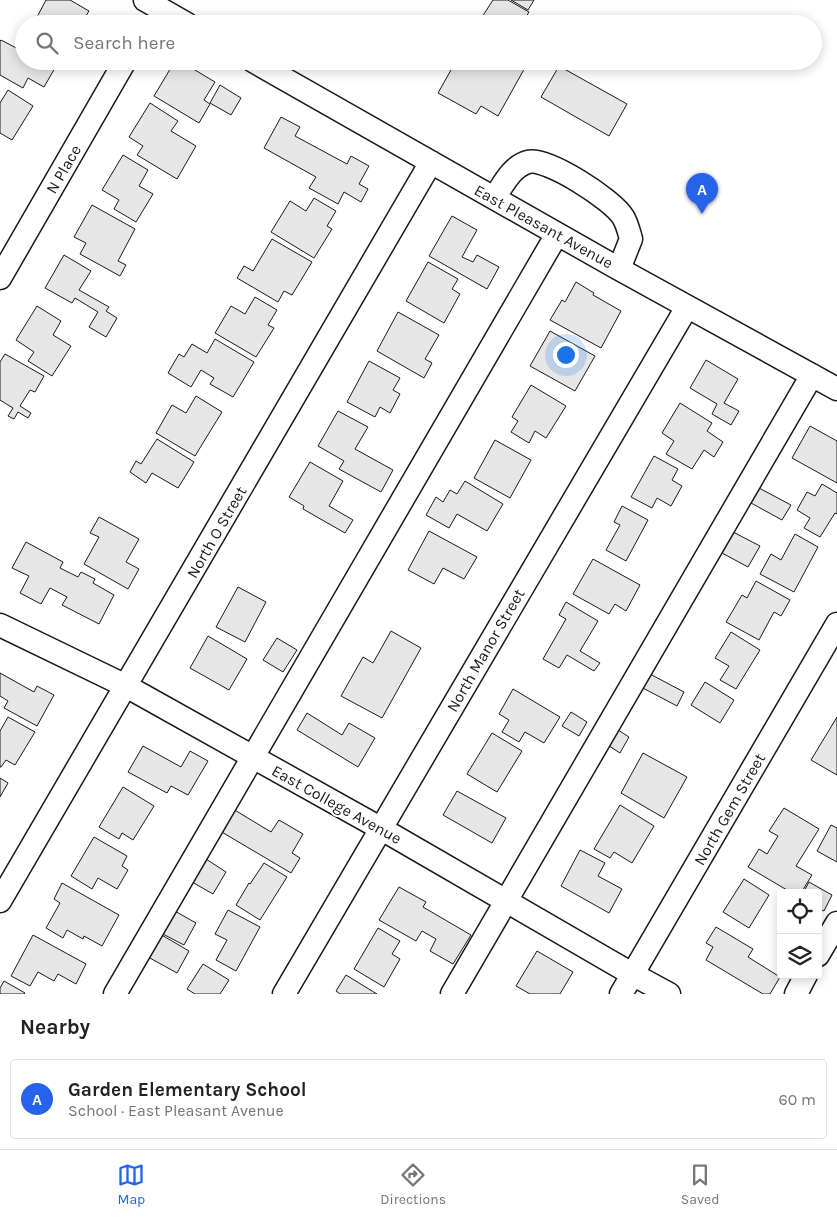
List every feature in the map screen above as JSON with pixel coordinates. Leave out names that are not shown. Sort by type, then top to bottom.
[{"type":"street","points":[[152,8],[167,15]]},
{"type":"street","name":"N Place","points":[[0,278],[120,70]]},
{"type":"street","name":"East Pleasant Avenue","points":[[269,70],[619,269],[837,389]]},
{"type":"street","name":"North O Street","points":[[0,900],[431,162]]},
{"type":"street","points":[[494,198],[516,168],[530,162],[552,166],[599,193],[623,216],[631,239],[619,269]]},
{"type":"street","points":[[115,994],[557,234]]},
{"type":"street","name":"North Manor Street","points":[[284,994],[687,306]]},
{"type":"street","points":[[452,994],[812,375]]},
{"type":"street","name":"East College Avenue","points":[[0,624],[126,686],[380,828],[669,994]]},
{"type":"street","name":"North Gem Street","points":[[621,994],[837,624]]},
{"type":"street","points":[[822,948],[837,923]]},
{"type":"street","points":[[796,994],[804,979]]},
{"type":"building","points":[[46,0],[70,0],[89,11],[87,15],[38,15]]},
{"type":"building","points":[[493,0],[508,0],[529,12],[527,15],[483,15]]},
{"type":"building","points":[[511,0],[534,0],[528,10]]},
{"type":"building","points":[[0,41],[15,47],[15,70],[54,70],[44,87],[28,78],[23,88],[0,75]]},
{"type":"building","points":[[170,70],[195,70],[215,82],[204,100],[210,104],[199,123],[154,96]]},
{"type":"building","points":[[451,70],[524,70],[498,116],[481,106],[476,114],[438,93]]},
{"type":"building","points":[[557,70],[566,70],[627,104],[609,136],[541,97]]},
{"type":"building","points":[[220,85],[241,98],[231,115],[210,103]]},
{"type":"building","points":[[8,90],[33,106],[12,140],[0,133],[0,103]]},
{"type":"building","points":[[150,103],[178,121],[171,131],[196,146],[177,179],[137,155],[143,146],[129,137]]},
{"type":"building","points":[[281,117],[300,127],[295,136],[347,164],[351,156],[369,166],[359,184],[368,189],[361,202],[344,192],[338,204],[309,188],[316,177],[264,148]]},
{"type":"building","points":[[123,155],[148,170],[139,186],[153,194],[136,222],[114,209],[119,200],[102,190]]},
{"type":"building","points":[[314,198],[336,211],[327,226],[332,229],[314,258],[271,232],[290,201],[306,211]]},
{"type":"building","points":[[92,205],[135,229],[118,261],[126,265],[120,276],[80,254],[86,243],[74,237]]},
{"type":"building","points":[[452,216],[477,230],[462,257],[473,262],[477,255],[499,267],[487,289],[429,256]]},
{"type":"building","points":[[272,239],[312,262],[292,295],[284,291],[278,302],[237,278],[244,266],[253,271]]},
{"type":"building","points":[[64,255],[91,271],[79,290],[109,307],[106,311],[117,318],[106,337],[89,327],[98,312],[75,298],[72,303],[45,288]]},
{"type":"building","points":[[428,262],[458,279],[452,289],[460,294],[444,323],[406,301]]},
{"type":"building","points":[[576,282],[594,293],[593,295],[621,311],[601,348],[550,320],[562,300],[565,302]]},
{"type":"building","points":[[255,297],[277,310],[268,325],[274,328],[256,357],[215,333],[231,306],[245,314]]},
{"type":"building","points":[[37,306],[61,321],[53,335],[71,346],[52,376],[28,361],[34,352],[16,340]]},
{"type":"building","points":[[398,312],[439,335],[425,359],[432,363],[424,378],[377,351]]},
{"type":"building","points":[[550,331],[595,356],[575,391],[530,366]]},
{"type":"building","points":[[215,339],[254,362],[233,397],[210,384],[214,378],[201,370],[191,387],[168,373],[179,354],[184,357],[192,344],[207,353]]},
{"type":"building","points":[[5,354],[44,376],[35,392],[30,390],[20,406],[31,413],[28,418],[18,412],[14,419],[8,416],[13,408],[0,400],[0,362]]},
{"type":"building","points":[[706,360],[738,379],[724,403],[739,411],[731,425],[712,414],[717,404],[690,388]]},
{"type":"building","points":[[369,361],[400,378],[393,390],[400,394],[390,413],[380,407],[375,417],[347,402]]},
{"type":"building","points":[[531,385],[566,406],[546,438],[535,431],[529,443],[511,432],[518,421],[512,417]]},
{"type":"building","points":[[196,396],[222,412],[195,456],[156,433],[172,405],[186,413]]},
{"type":"building","points":[[680,403],[712,423],[707,431],[723,442],[714,457],[704,450],[692,469],[666,454],[674,441],[662,433]]},
{"type":"building","points":[[338,411],[368,427],[355,449],[393,470],[381,492],[339,469],[344,461],[318,446]]},
{"type":"building","points":[[810,426],[837,441],[837,483],[792,458]]},
{"type":"building","points":[[157,439],[194,462],[178,488],[152,473],[146,483],[130,472],[136,461],[141,464]]},
{"type":"building","points":[[495,440],[531,460],[510,498],[474,478]]},
{"type":"building","points":[[654,456],[678,469],[672,480],[682,486],[671,506],[657,498],[652,508],[631,497]]},
{"type":"building","points":[[310,462],[343,481],[329,506],[353,520],[345,533],[303,509],[304,506],[289,497]]},
{"type":"building","points":[[465,481],[503,504],[487,531],[457,514],[449,528],[426,515],[436,497],[443,502],[450,490],[457,494]]},
{"type":"building","points":[[822,484],[837,493],[837,514],[835,513],[820,537],[804,528],[810,518],[797,510],[807,492],[815,496]]},
{"type":"building","points":[[759,488],[791,505],[782,520],[751,503]]},
{"type":"building","points":[[622,506],[648,520],[626,561],[606,550],[620,525],[614,522]]},
{"type":"building","points":[[99,517],[139,539],[126,562],[139,569],[128,589],[84,564],[99,537],[90,533]]},
{"type":"building","points":[[429,531],[477,557],[464,579],[443,568],[434,584],[408,570]]},
{"type":"building","points":[[733,532],[760,546],[748,567],[722,553]]},
{"type":"building","points":[[795,534],[818,547],[794,592],[760,574],[771,554],[781,560]]},
{"type":"building","points":[[26,542],[63,562],[60,568],[78,577],[81,572],[95,579],[93,583],[114,595],[99,624],[62,605],[67,597],[50,588],[41,604],[20,593],[29,576],[12,568]]},
{"type":"building","points":[[593,559],[640,585],[626,611],[615,604],[609,614],[573,594]]},
{"type":"building","points":[[756,581],[790,600],[781,616],[774,612],[759,640],[726,622],[742,595],[747,598]]},
{"type":"building","points":[[238,587],[266,602],[245,642],[216,627]]},
{"type":"building","points":[[566,602],[598,621],[580,651],[600,663],[594,671],[567,655],[559,668],[543,659],[566,619],[559,615]]},
{"type":"building","points":[[391,631],[421,648],[382,718],[341,696],[363,657],[373,663]]},
{"type":"building","points":[[731,632],[760,650],[736,689],[720,680],[729,666],[715,658]]},
{"type":"building","points":[[208,636],[247,659],[229,690],[190,668]]},
{"type":"building","points":[[277,638],[297,650],[283,672],[263,660]]},
{"type":"building","points":[[0,673],[34,692],[37,686],[54,695],[37,726],[4,708],[8,701],[0,696]]},
{"type":"building","points":[[648,673],[684,692],[677,706],[641,687]]},
{"type":"building","points":[[705,682],[734,700],[720,723],[691,705]]},
{"type":"building","points":[[513,689],[560,717],[544,743],[525,732],[519,742],[502,732],[509,720],[499,714]]},
{"type":"building","points":[[571,712],[587,722],[579,736],[562,726]]},
{"type":"building","points":[[307,713],[342,735],[349,723],[375,738],[358,767],[297,730]]},
{"type":"building","points":[[8,717],[35,732],[15,765],[6,760],[0,767],[0,731]]},
{"type":"building","points":[[837,717],[837,775],[811,760]]},
{"type":"building","points":[[615,728],[629,737],[620,753],[606,744]]},
{"type":"building","points":[[492,733],[522,751],[497,792],[467,774]]},
{"type":"building","points":[[143,746],[181,767],[190,751],[208,761],[188,795],[171,786],[167,793],[128,772]]},
{"type":"building","points":[[643,753],[687,777],[664,818],[621,793]]},
{"type":"building","points":[[0,778],[8,783],[0,797]]},
{"type":"building","points":[[123,787],[154,806],[133,840],[122,833],[119,839],[99,827]]},
{"type":"building","points":[[457,791],[506,818],[492,843],[443,815]]},
{"type":"building","points":[[620,805],[654,826],[632,863],[614,852],[610,858],[594,849]]},
{"type":"building","points":[[784,808],[819,829],[796,866],[812,875],[803,889],[785,889],[748,867],[759,849],[767,854],[778,836],[769,831]]},
{"type":"building","points":[[233,809],[271,832],[279,820],[303,834],[292,853],[300,858],[291,873],[220,831]]},
{"type":"building","points":[[831,825],[837,828],[837,862],[817,851]]},
{"type":"building","points":[[94,837],[127,856],[122,866],[128,870],[117,889],[98,878],[92,889],[71,876]]},
{"type":"building","points":[[580,850],[605,863],[598,876],[622,889],[609,913],[561,886]]},
{"type":"building","points":[[206,859],[226,872],[213,894],[192,882]]},
{"type":"building","points":[[264,863],[287,877],[260,920],[236,905]]},
{"type":"building","points":[[744,879],[769,895],[749,928],[723,912]]},
{"type":"building","points":[[809,882],[821,889],[805,889]]},
{"type":"building","points":[[62,883],[119,915],[102,946],[84,936],[83,939],[67,930],[63,938],[46,928],[60,903],[54,899]]},
{"type":"building","points":[[399,887],[426,902],[423,907],[471,935],[453,964],[430,951],[436,939],[422,931],[416,941],[379,920]]},
{"type":"building","points":[[822,889],[832,895],[824,911],[822,910]]},
{"type":"building","points":[[173,910],[196,923],[184,945],[161,933]]},
{"type":"building","points":[[228,910],[260,927],[236,971],[216,960],[227,940],[215,934]]},
{"type":"building","points":[[716,927],[753,949],[748,957],[777,975],[777,979],[779,979],[770,994],[763,994],[706,960],[713,947],[706,943]]},
{"type":"building","points":[[378,928],[400,941],[392,954],[400,959],[384,987],[354,969]]},
{"type":"building","points":[[160,934],[189,951],[177,973],[148,957]]},
{"type":"building","points":[[33,935],[86,964],[76,984],[58,974],[54,981],[38,972],[30,986],[11,976]]},
{"type":"building","points":[[537,951],[573,972],[560,994],[530,994],[516,986]]},
{"type":"building","points":[[203,964],[229,980],[220,994],[195,994],[187,989]]},
{"type":"building","points":[[346,975],[377,994],[340,994],[336,991]]},
{"type":"building","points":[[4,981],[25,993],[0,994],[0,988]]},
{"type":"place","name":"Garden Elementary School","points":[[702,214]]}]
